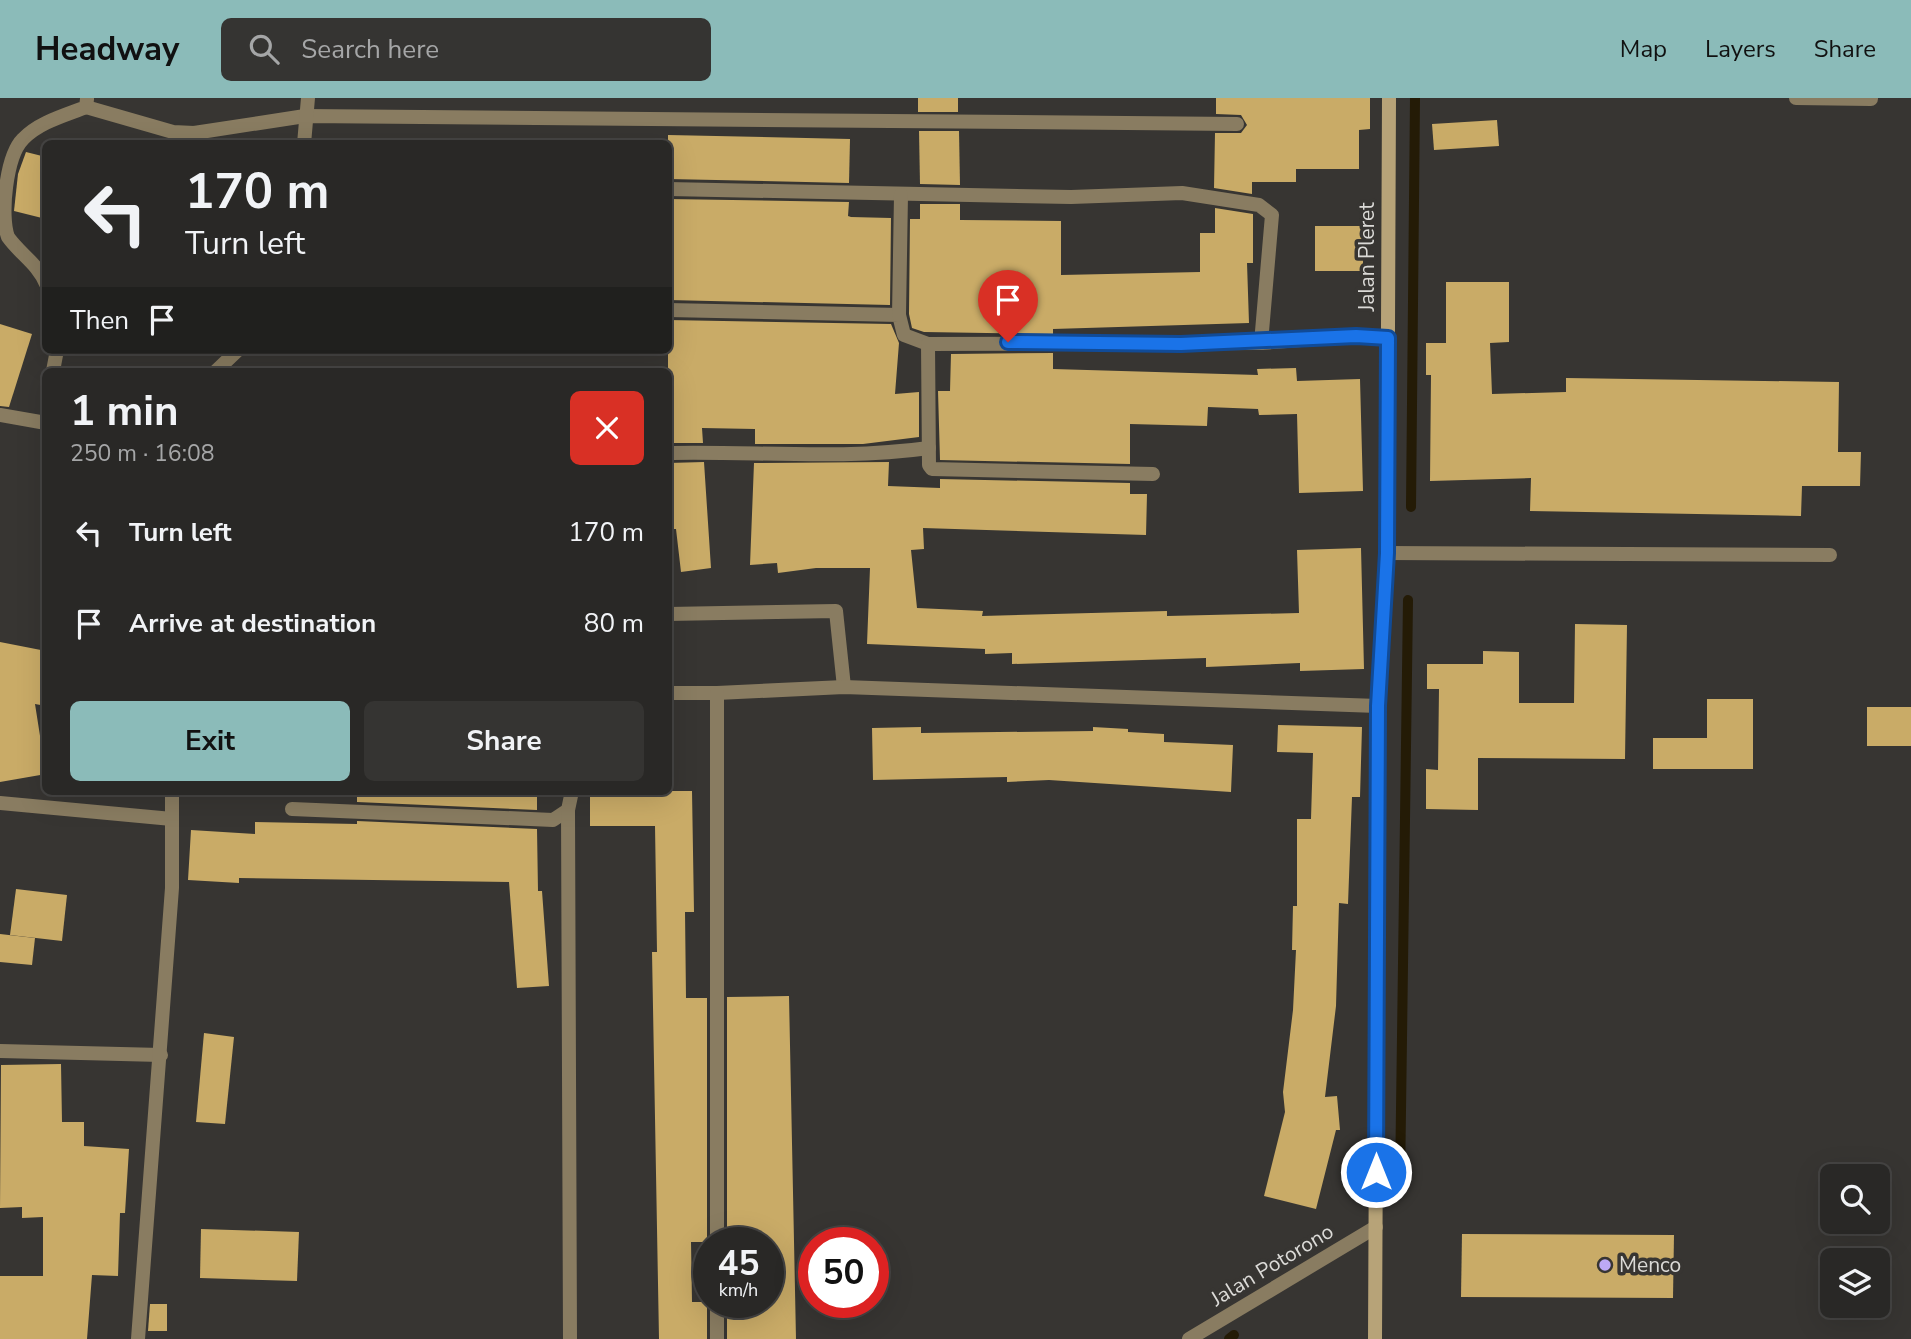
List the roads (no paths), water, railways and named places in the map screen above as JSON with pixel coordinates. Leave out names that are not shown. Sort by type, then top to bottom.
[{"type":"main road","name":"Jalan Pleret","points":[[1375,1339],[1378,706],[1387,553],[1389,98]]},
{"type":"street","points":[[304,140],[309,98]]},
{"type":"street","points":[[1796,98],[1871,99]]},
{"type":"street","points":[[42,278],[25,253],[7,236],[1,197],[21,141],[42,125],[87,102],[173,132],[194,133],[305,116],[1237,124]]},
{"type":"street","points":[[672,189],[1071,197],[1182,194],[1259,205],[1272,215],[1269,278],[1261,343]]},
{"type":"street","points":[[901,195],[899,315],[904,335],[928,344],[1261,343],[1356,336],[1388,338]]},
{"type":"street","points":[[672,310],[899,315]]},
{"type":"street","points":[[928,344],[929,465],[935,470],[1153,474]]},
{"type":"street","points":[[219,368],[234,354]]},
{"type":"street","points":[[0,415],[42,418]]},
{"type":"street","points":[[672,453],[802,456],[890,454],[929,448]]},
{"type":"street","points":[[1387,553],[1829,555]]},
{"type":"street","points":[[672,614],[836,611],[844,687]]},
{"type":"street","points":[[672,692],[717,694],[844,687],[1378,706]]},
{"type":"street","points":[[717,694],[717,1227]]},
{"type":"street","points":[[138,1339],[161,1055],[172,795]]},
{"type":"street","points":[[570,1339],[568,810],[571,795]]},
{"type":"street","points":[[0,803],[173,819]]},
{"type":"street","points":[[292,809],[553,820],[568,810]]},
{"type":"street","points":[[0,1051],[161,1055]]},
{"type":"street","name":"Jalan Potorono","points":[[1189,1339],[1376,1227]]},
{"type":"street","points":[[717,1318],[717,1339]]},
{"type":"waterway","points":[[1411,507],[1415,98]]},
{"type":"waterway","points":[[1400,1183],[1408,600]]},
{"type":"waterway","points":[[1229,1339],[1234,1335]]},
{"type":"place","name":"Menco","points":[[1605,1265]]}]
